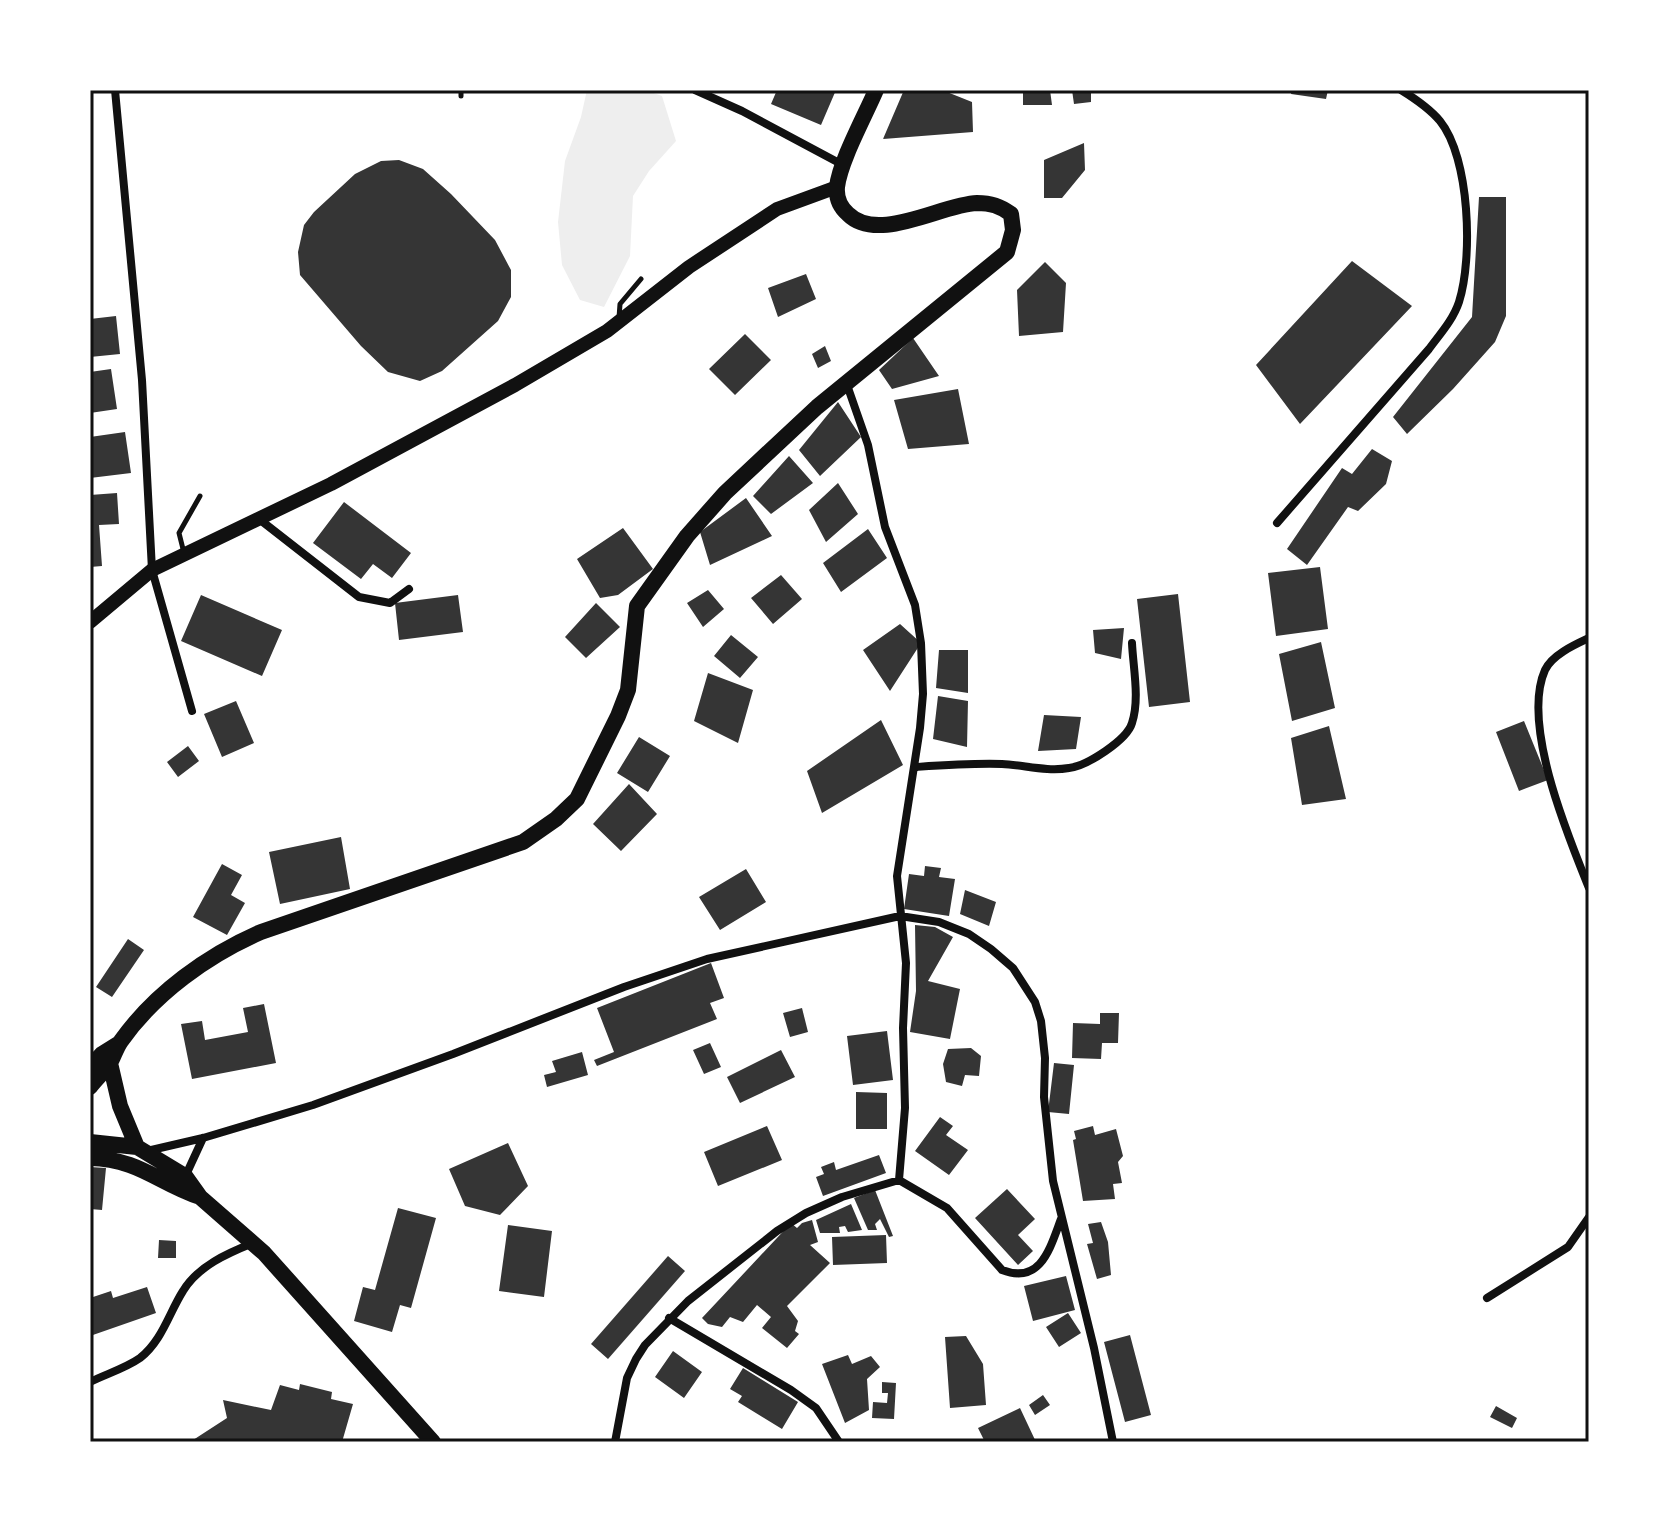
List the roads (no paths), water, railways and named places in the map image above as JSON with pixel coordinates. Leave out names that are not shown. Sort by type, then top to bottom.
[{"type":"main road","points":[[90,1087],[141,1016],[176,985],[232,945],[261,932],[523,842],[556,819],[577,799],[618,716],[631,674],[637,606],[687,536],[725,493],[846,381],[1007,252],[1013,230],[1011,214],[999,205],[975,203],[874,225],[852,218],[839,206],[837,187],[844,165],[876,90]]},
{"type":"main road","points":[[90,1067],[119,1043]]},
{"type":"main road","points":[[110,1063],[120,1106],[141,1149],[254,1243],[433,1442]]},
{"type":"main road","points":[[90,1142],[141,1149]]},
{"type":"main road","points":[[90,1158],[135,1165],[181,1183]]},
{"type":"street","points":[[115,90],[142,380],[152,570],[192,711]]},
{"type":"street","points":[[695,90],[844,165]]},
{"type":"street","points":[[1277,523],[1429,349],[1459,303],[1467,233],[1458,163],[1441,122],[1401,90]]},
{"type":"street","points":[[90,622],[152,570],[331,484],[445,423],[554,362],[619,321],[689,267],[777,209],[837,187]]},
{"type":"street","points":[[846,381],[868,445],[885,527],[911,591],[919,621],[923,694],[916,767],[897,876],[906,963],[903,1028],[905,1108],[899,1180]]},
{"type":"street","points":[[258,519],[359,597],[390,603],[409,589]]},
{"type":"street","points":[[1589,638],[1560,654],[1546,667],[1538,702],[1539,728],[1553,787],[1589,888]]},
{"type":"street","points":[[916,767],[972,763],[1054,769],[1073,768],[1090,761],[1124,737],[1132,725],[1132,643]]},
{"type":"street","points":[[141,1149],[203,1138],[313,1105],[624,987],[707,959],[900,916],[939,922],[969,934],[991,949],[1013,968],[1035,1002],[1041,1021],[1045,1058],[1044,1097],[1053,1181],[1094,1348],[1113,1442]]},
{"type":"street","points":[[181,1183],[203,1138]]},
{"type":"street","points":[[615,1442],[627,1378],[645,1345],[669,1318],[777,1231],[806,1213],[842,1197],[899,1180],[947,1208],[1002,1270],[1011,1274],[1027,1273],[1043,1260],[1062,1218]]},
{"type":"street","points":[[1487,1298],[1568,1247],[1589,1217]]},
{"type":"street","points":[[90,1382],[139,1359],[156,1342],[184,1288],[203,1269],[226,1253],[254,1243]]},
{"type":"street","points":[[669,1318],[816,1408],[839,1442]]},
{"type":"lane","points":[[619,321],[620,304],[641,279]]},
{"type":"lane","points":[[184,554],[179,533],[200,496]]}]
